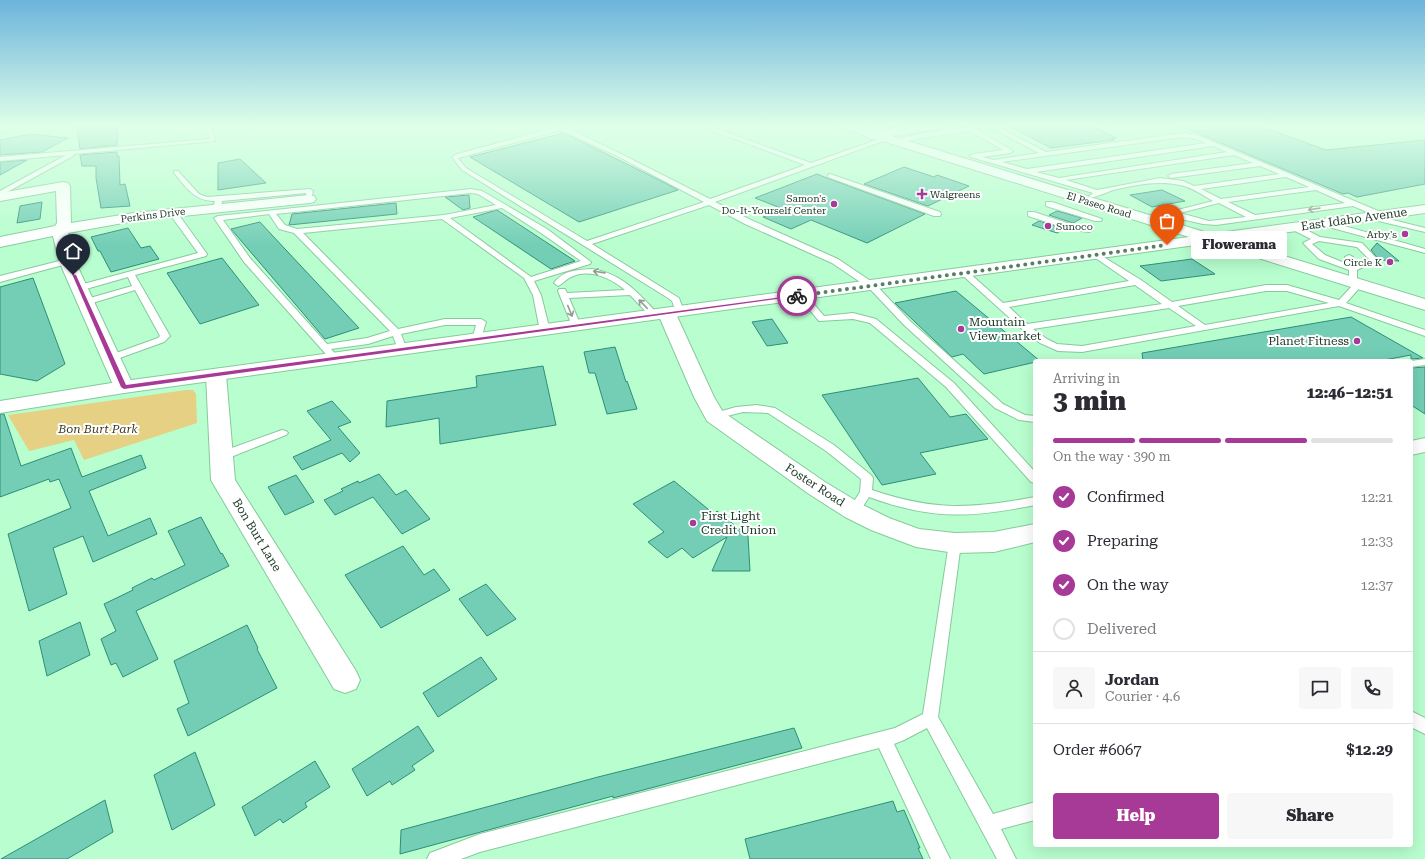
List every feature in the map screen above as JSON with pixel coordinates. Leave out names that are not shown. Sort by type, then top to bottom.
[{"type":"street","name":"El Paseo Road","points":[[971,166],[1125,214],[1158,218],[1208,232],[1299,267],[1355,279],[1425,305]]},
{"type":"street","points":[[0,196],[63,186],[64,223],[60,231],[67,261],[124,387]]},
{"type":"street","name":"Perkins Drive","points":[[0,242],[103,222],[218,204],[234,211],[309,199]]},
{"type":"street","name":"East Idaho Avenue","points":[[0,407],[124,387],[216,376],[330,353],[402,350],[1097,255],[1136,249],[1208,232],[1260,224],[1321,231],[1376,216],[1422,211]]},
{"type":"street","points":[[1125,214],[1140,226],[1145,234],[1143,242],[1136,249]]},
{"type":"street","points":[[1260,224],[1265,242],[1272,250],[1299,267]]},
{"type":"street","name":"Foster Road","points":[[668,314],[704,397],[715,416],[817,488],[860,502],[880,524],[916,538],[955,543],[994,542],[1033,533]]},
{"type":"street","name":"Bon Burt Lane","points":[[216,376],[224,480],[346,680]]},
{"type":"street","points":[[1413,447],[1425,444]]},
{"type":"lane","points":[[0,196],[54,165]]},
{"type":"lane","points":[[461,165],[464,169],[676,300],[668,314],[631,292],[622,282],[606,273],[589,271],[573,273],[563,277],[561,290],[576,326]]},
{"type":"lane","points":[[637,165],[748,222],[835,261],[872,286],[907,323],[999,406],[1023,418],[1033,419]]},
{"type":"lane","points":[[586,244],[690,209],[810,165]]},
{"type":"lane","points":[[1006,165],[1098,192]]},
{"type":"lane","points":[[1027,171],[1067,165]]},
{"type":"lane","points":[[1058,180],[1156,165]]},
{"type":"lane","points":[[1171,176],[1253,165]]},
{"type":"lane","points":[[1264,165],[1353,204],[1376,216],[1425,230]]},
{"type":"lane","points":[[1150,166],[1220,201],[1260,224],[1353,204]]},
{"type":"lane","points":[[176,172],[197,195],[218,204],[310,191],[309,199]]},
{"type":"lane","points":[[1194,188],[1287,175]]},
{"type":"lane","points":[[830,176],[937,214]]},
{"type":"lane","points":[[1086,201],[1098,192],[1148,180],[1183,183]]},
{"type":"lane","points":[[1158,218],[1220,201],[1317,188]]},
{"type":"lane","points":[[477,340],[482,322],[445,322],[396,332],[382,338],[330,353],[247,260],[218,218],[234,211],[271,212],[471,191],[480,192],[544,231],[587,262],[529,280]]},
{"type":"lane","points":[[1049,204],[1098,219]]},
{"type":"lane","points":[[271,212],[282,227],[297,231],[444,217],[503,206]]},
{"type":"lane","points":[[82,295],[130,274],[204,254],[173,212]]},
{"type":"lane","points":[[1031,214],[1074,228],[1089,230]]},
{"type":"lane","points":[[444,217],[527,277],[537,295],[545,331]]},
{"type":"lane","points":[[1405,225],[1407,229],[1425,234]]},
{"type":"lane","points":[[297,231],[396,332],[402,350]]},
{"type":"lane","points":[[1321,231],[1338,247]]},
{"type":"lane","points":[[964,273],[1025,327],[1049,346],[1062,349],[1082,349],[1342,302],[1355,279],[1374,260],[1359,245],[1321,231]]},
{"type":"lane","points":[[1355,279],[1322,257],[1306,243],[1321,231],[1425,250]]},
{"type":"lane","points":[[1097,255],[1204,328]]},
{"type":"lane","points":[[1348,257],[1355,279]]},
{"type":"lane","points":[[0,279],[67,261]]},
{"type":"lane","points":[[111,358],[161,340],[165,336],[130,274]]},
{"type":"lane","points":[[1001,306],[1138,282]]},
{"type":"lane","points":[[82,295],[137,286]]},
{"type":"lane","points":[[1025,327],[1170,305],[1266,288],[1287,288],[1339,303],[1425,333]]},
{"type":"lane","points":[[561,290],[631,292]]},
{"type":"lane","points":[[802,296],[822,318],[848,315],[861,316],[873,321],[950,385],[1033,477]]},
{"type":"lane","points":[[1413,364],[1425,362]]},
{"type":"lane","points":[[715,416],[752,407],[761,407],[771,410],[830,448],[867,478],[860,502],[898,503],[944,511],[986,510],[1033,501]]},
{"type":"lane","points":[[222,456],[282,433]]},
{"type":"lane","points":[[955,543],[930,718],[1007,859]]},
{"type":"lane","points":[[436,859],[480,843],[898,735],[930,718]]},
{"type":"lane","points":[[1413,719],[1425,727]]},
{"type":"lane","points":[[883,739],[941,859]]},
{"type":"lane","points":[[989,824],[1033,812]]},
{"type":"green space","name":"Bon Burt Park","points":[[193,390],[196,394],[197,423],[84,460],[74,440],[29,451],[8,415]]},
{"type":"building","points":[[0,165],[18,165],[0,175]]},
{"type":"building","points":[[119,165],[120,185],[125,184],[130,206],[101,208],[96,178],[96,166],[82,166]]},
{"type":"building","points":[[218,165],[247,165],[266,183],[218,190]]},
{"type":"building","points":[[484,165],[629,165],[678,190],[579,222]]},
{"type":"building","points":[[1274,165],[1425,165],[1425,184],[1357,197],[1348,193],[1343,194]]},
{"type":"building","name":"Walgreens","points":[[904,167],[934,177],[937,175],[969,186],[928,206],[864,184]]},
{"type":"building","name":"Samon's Do-It-Yourself Center","points":[[817,174],[925,214],[867,243],[811,220],[791,229],[763,217],[783,209],[755,198]]},
{"type":"building","points":[[1162,190],[1185,201],[1152,207],[1130,195]]},
{"type":"building","points":[[469,195],[470,208],[463,210],[445,197]]},
{"type":"building","points":[[42,202],[40,219],[17,223],[20,206]]},
{"type":"building","points":[[396,203],[397,214],[289,225],[292,214]]},
{"type":"building","points":[[497,210],[575,261],[551,269],[473,217]]},
{"type":"building","points":[[1057,211],[1082,218],[1073,223],[1049,215]]},
{"type":"building","name":"Sunoco","points":[[1039,221],[1064,229],[1057,233],[1032,225]]},
{"type":"building","points":[[260,222],[359,328],[325,339],[231,229]]},
{"type":"building","points":[[128,228],[141,248],[150,246],[159,259],[111,272],[91,237]]},
{"type":"building","points":[[1377,243],[1399,261],[1379,260],[1371,250]]},
{"type":"building","points":[[222,258],[259,305],[200,324],[167,273]]},
{"type":"building","points":[[1192,259],[1215,274],[1161,281],[1140,266]]},
{"type":"building","points":[[33,278],[65,364],[37,381],[0,374],[0,287]]},
{"type":"building","name":"Mountain View market","points":[[956,291],[1038,359],[1033,359],[1033,363],[984,374],[963,354],[952,357],[895,303]]},
{"type":"building","points":[[1351,317],[1423,358],[1411,359],[1411,355],[1390,359],[1143,359],[1142,353]]},
{"type":"building","points":[[772,319],[788,343],[767,346],[752,322]]},
{"type":"building","points":[[615,347],[626,382],[627,381],[637,409],[607,414],[595,373],[589,373],[584,352]]},
{"type":"building","points":[[543,366],[556,425],[440,444],[439,418],[386,427],[387,401],[477,387],[476,376]]},
{"type":"building","points":[[1425,367],[1425,414],[1413,406],[1413,368]]},
{"type":"building","points":[[918,378],[950,417],[966,414],[988,439],[920,453],[936,474],[882,485],[822,395]]},
{"type":"building","points":[[332,401],[351,422],[338,427],[360,453],[350,462],[342,453],[302,470],[293,457],[331,440],[307,411]]},
{"type":"building","points":[[0,414],[4,414],[21,466],[71,448],[82,477],[141,455],[146,468],[89,491],[108,536],[150,518],[157,534],[93,562],[83,536],[53,548],[67,594],[29,611],[8,534],[71,508],[59,479],[50,482],[49,479],[0,497]]},
{"type":"building","points":[[379,474],[396,495],[406,490],[430,519],[402,534],[373,497],[335,515],[324,500],[343,491],[341,489]]},
{"type":"building","points":[[296,475],[314,502],[285,515],[268,487]]},
{"type":"building","name":"First Light Credit Union","points":[[674,481],[714,514],[717,511],[748,536],[750,571],[712,571],[727,537],[693,558],[682,548],[667,558],[648,542],[664,532],[633,504]]},
{"type":"building","points":[[201,517],[229,566],[136,611],[158,659],[123,677],[116,663],[111,665],[101,639],[116,631],[104,604],[133,590],[132,588],[152,578],[154,580],[185,565],[168,531]]},
{"type":"building","points":[[403,546],[424,575],[434,569],[450,590],[381,628],[345,575]]},
{"type":"building","points":[[486,584],[516,619],[487,636],[459,599]]},
{"type":"building","points":[[80,622],[90,655],[47,676],[39,641]]},
{"type":"building","points":[[247,625],[258,648],[257,649],[277,688],[188,736],[177,709],[189,703],[174,661]]},
{"type":"building","points":[[481,657],[497,679],[438,717],[423,693]]},
{"type":"building","points":[[418,726],[434,751],[412,766],[415,770],[392,785],[390,781],[367,796],[352,769]]},
{"type":"building","points":[[794,728],[802,748],[613,798],[613,796],[400,854],[401,830],[598,777]]},
{"type":"building","points":[[195,752],[215,805],[172,830],[154,775]]},
{"type":"building","points":[[315,761],[330,787],[305,803],[307,807],[283,823],[280,819],[255,836],[242,807]]},
{"type":"building","points":[[105,800],[113,832],[67,859],[1,859]]},
{"type":"building","points":[[893,801],[897,812],[904,810],[923,859],[750,859],[745,839]]},
{"type":"way so far","points":[[797,296],[1167,245]]},
{"type":"place","name":"Walgreens","points":[[922,194]]},
{"type":"place","name":"Samon's Do-It-Yourself Center","points":[[834,204]]},
{"type":"place","name":"Sunoco","points":[[1048,226]]},
{"type":"place","name":"Arby's","points":[[1405,234]]},
{"type":"place","name":"Flowerama","points":[[1167,245]]},
{"type":"place","name":"Circle K","points":[[1390,262]]},
{"type":"place","name":"Mountain View market","points":[[961,329]]},
{"type":"place","name":"Planet Fitness","points":[[1357,341]]},
{"type":"place","name":"First Light Credit Union","points":[[693,523]]},
{"type":"route","points":[[73,275],[124,387],[231,374],[797,296]]}]
